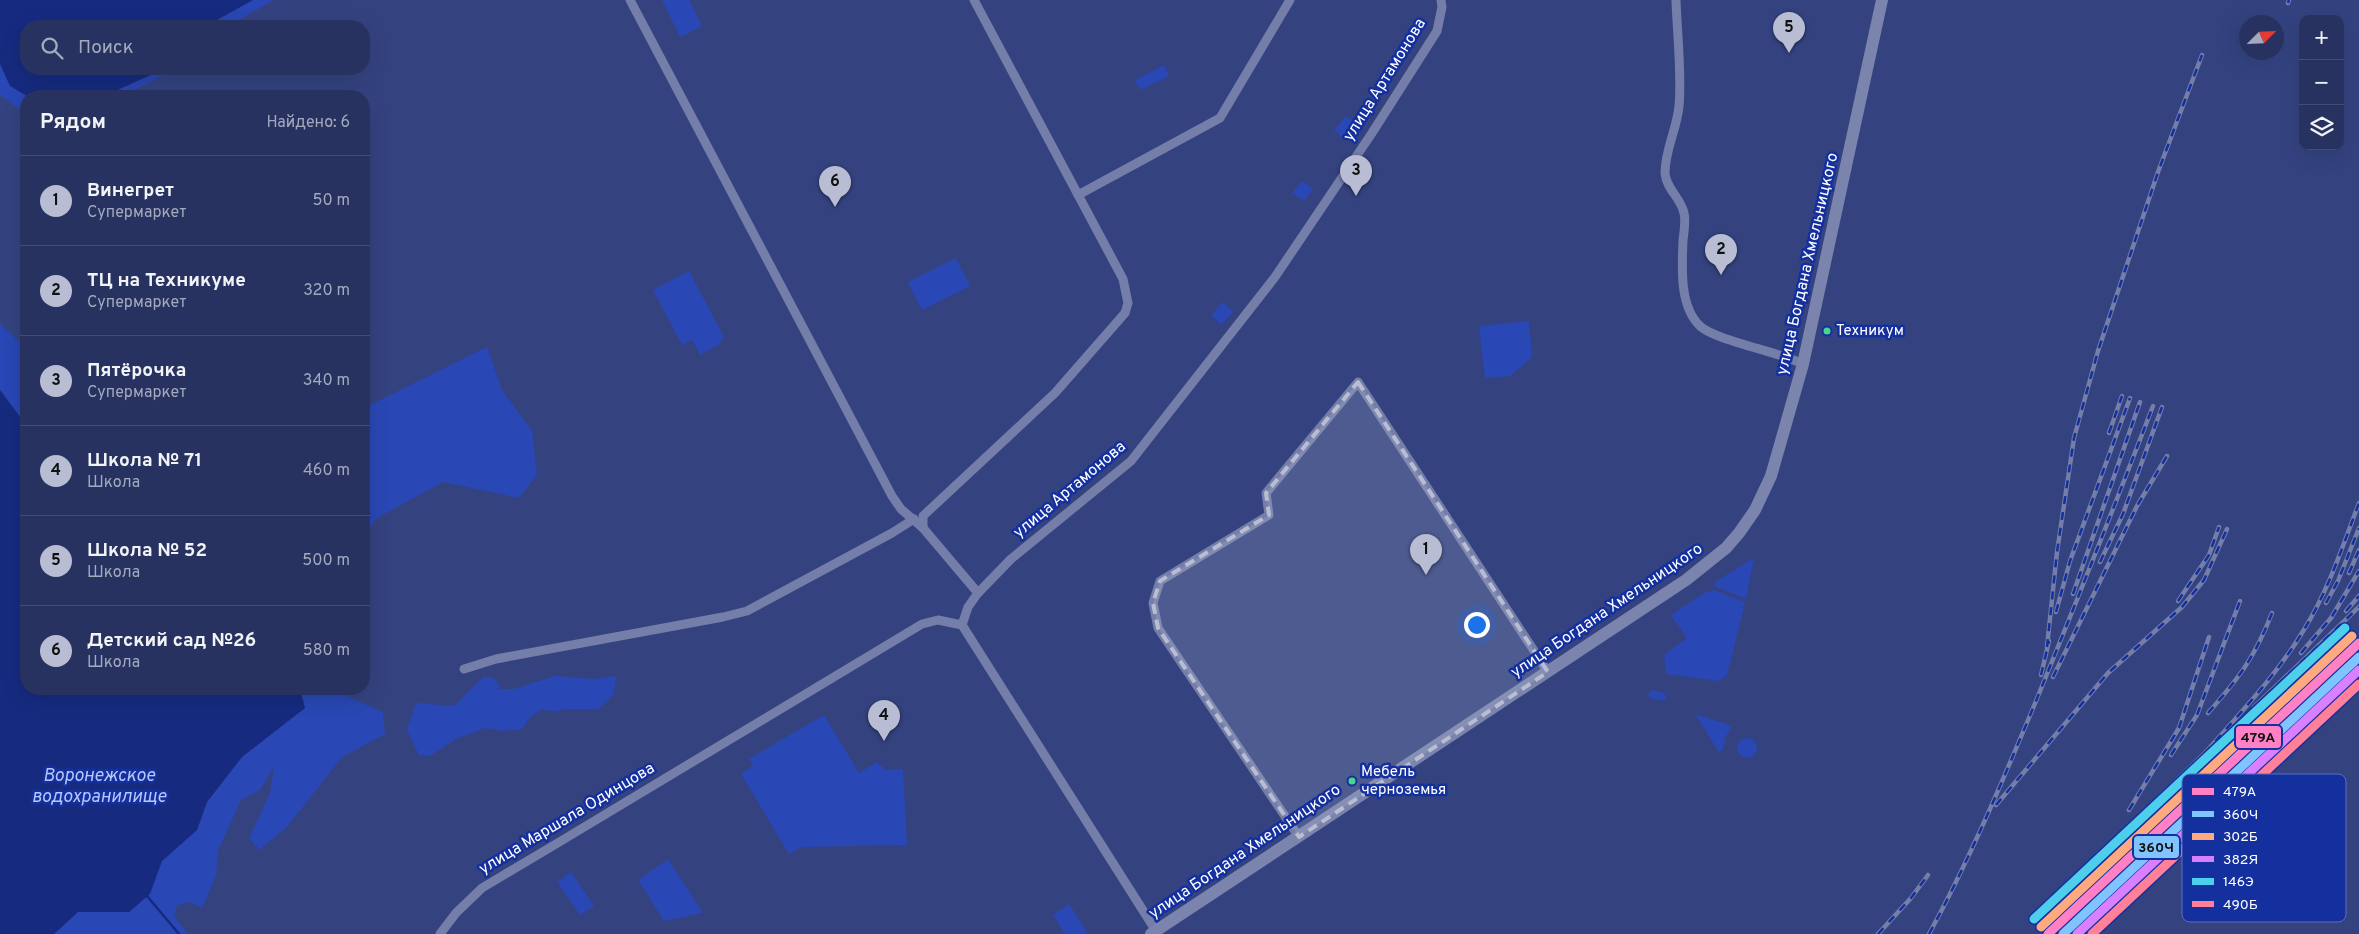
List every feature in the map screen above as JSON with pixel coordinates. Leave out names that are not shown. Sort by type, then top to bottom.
[{"type":"main road","name":"улица Богдана Хмельницкого","points":[[1154,932],[1686,580],[1710,562],[1740,533],[1755,510],[1771,476],[1803,364],[1882,0]]},
{"type":"street","points":[[630,0],[892,496],[901,509],[923,528],[978,593]]},
{"type":"street","points":[[923,528],[923,516],[1055,392],[1125,313],[1127,294],[1123,279],[974,0]]},
{"type":"street","points":[[1078,195],[1220,118],[1290,0]]},
{"type":"street","name":"улица Артамонова","points":[[962,625],[968,607],[978,593],[1011,559],[1131,461],[1275,277],[1372,133],[1437,31],[1442,7],[1441,0]]},
{"type":"street","points":[[1676,0],[1679,104],[1676,124],[1671,136],[1665,174],[1668,186],[1684,213],[1686,302],[1694,320],[1706,331],[1786,356],[1803,364]]},
{"type":"street","points":[[1298,837],[1158,628],[1153,603],[1160,581],[1269,515],[1266,493],[1358,382],[1548,672]]},
{"type":"street","points":[[464,669],[496,659],[747,611],[914,519]]},
{"type":"street","name":"улица Маршала Одинцова","points":[[440,934],[466,902],[494,879],[697,760],[922,624],[938,620],[962,625]]},
{"type":"street","points":[[962,625],[1154,932]]},
{"type":"highlighted area","points":[[1358,382],[1548,672],[1299,837],[1158,628],[1153,603],[1160,581],[1269,515],[1266,493]]},
{"type":"shaded area","points":[[253,0],[273,0],[239,20],[217,20]]},
{"type":"shaded area","points":[[662,0],[689,0],[702,26],[680,37]]},
{"type":"shaded area","points":[[0,61],[10,86],[20,92],[20,110],[0,95]]},
{"type":"shaded area","points":[[1164,65],[1169,76],[1140,90],[1135,80]]},
{"type":"shaded area","points":[[152,75],[164,75],[134,90],[118,90]]},
{"type":"shaded area","points":[[1346,116],[1355,123],[1343,138],[1334,130]]},
{"type":"shaded area","points":[[1302,181],[1313,189],[1304,201],[1292,193]]},
{"type":"shaded area","points":[[956,258],[970,286],[922,310],[908,282]]},
{"type":"shaded area","points":[[689,271],[724,337],[718,345],[700,355],[692,340],[682,345],[653,290]]},
{"type":"shaded area","points":[[1223,302],[1233,312],[1221,325],[1211,315]]},
{"type":"shaded area","points":[[1529,321],[1532,357],[1510,376],[1485,378],[1479,326]]},
{"type":"shaded area","points":[[0,324],[20,342],[20,417],[0,390]]},
{"type":"shaded area","points":[[487,347],[502,390],[532,431],[537,475],[519,498],[443,482],[377,518],[370,527],[370,405]]},
{"type":"shaded area","points":[[1754,558],[1746,599],[1714,586],[1715,582]]},
{"type":"shaded area","points":[[1714,590],[1745,602],[1727,675],[1719,681],[1666,674],[1664,655],[1687,638],[1671,615],[1704,593]]},
{"type":"shaded area","points":[[555,676],[594,679],[616,676],[614,694],[598,709],[564,709],[556,712],[542,709],[531,716],[522,729],[501,731],[484,728],[456,739],[430,756],[419,755],[407,730],[416,703],[454,706],[483,677],[493,678],[498,683],[499,689],[514,689]]},
{"type":"shaded area","points":[[1652,690],[1664,693],[1667,698],[1662,701],[1650,698],[1648,694]]},
{"type":"shaded area","points":[[301,695],[344,695],[383,712],[385,734],[342,757],[287,827],[259,850],[249,838],[270,793],[274,767],[260,790],[241,800],[218,851],[216,876],[202,908],[190,902],[177,905],[174,916],[188,934],[54,934],[78,912],[129,912],[149,894],[162,861],[197,830],[207,802],[242,757],[304,708]]},
{"type":"shaded area","points":[[1695,714],[1727,724],[1732,728],[1726,736],[1723,749],[1719,752]]},
{"type":"shaded area","points":[[824,715],[859,773],[877,762],[886,770],[903,769],[907,845],[801,847],[789,854],[741,774],[753,766],[749,759]]},
{"type":"shaded area","points":[[1747,738],[1754,741],[1757,748],[1754,755],[1747,758],[1740,755],[1737,748],[1740,741]]},
{"type":"shaded area","points":[[668,859],[703,913],[664,921],[638,880]]},
{"type":"shaded area","points":[[571,872],[594,906],[580,915],[557,882]]},
{"type":"shaded area","points":[[1069,904],[1087,932],[1084,934],[1065,934],[1053,915]]},
{"type":"water","points":[[0,0],[253,0],[217,20],[20,20],[20,75],[150,75],[117,90],[20,90],[20,92],[10,86],[0,64]]},
{"type":"water","name":"Воронежское водохранилище","points":[[0,390],[20,417],[20,695],[302,695],[305,708],[242,757],[207,802],[197,830],[162,861],[150,894],[129,912],[78,912],[54,934],[0,934]]},
{"type":"waterway","points":[[147,896],[179,934]]},
{"type":"railway","points":[[2047,647],[2057,552],[2074,438],[2098,351],[2158,172],[2202,55]]},
{"type":"railway","points":[[2109,433],[2122,396]]},
{"type":"railway","points":[[2056,612],[2070,561],[2130,398]]},
{"type":"railway","points":[[2073,594],[2140,402]]},
{"type":"railway","points":[[1929,934],[1986,819],[2081,591],[2153,406]]},
{"type":"railway","points":[[2100,562],[2123,514],[2162,407]]},
{"type":"railway","points":[[2053,677],[2137,506],[2167,456]]},
{"type":"railway","points":[[2205,753],[2271,677],[2305,628],[2328,582],[2359,503]]},
{"type":"railway","points":[[2178,601],[2209,555],[2219,527]]},
{"type":"railway","points":[[2326,603],[2338,581],[2359,528]]},
{"type":"railway","points":[[1996,805],[2108,673],[2182,607],[2204,580],[2227,529]]},
{"type":"railway","points":[[2349,573],[2359,550]]},
{"type":"railway","points":[[2301,653],[2331,618],[2359,571]]},
{"type":"railway","points":[[2346,611],[2359,596]]},
{"type":"railway","points":[[2171,755],[2197,715],[2240,601]]},
{"type":"railway","points":[[2254,707],[2359,607]]},
{"type":"railway","points":[[2208,713],[2229,689],[2245,666],[2259,642],[2272,613]]},
{"type":"railway","points":[[2129,810],[2179,728],[2209,637]]},
{"type":"railway","points":[[2041,675],[2049,641]]},
{"type":"railway","points":[[2183,774],[2210,748]]},
{"type":"railway","points":[[2147,809],[2182,775]]},
{"type":"railway","points":[[1878,934],[1911,898],[1928,875]]},
{"type":"transit line","name":"146Э","points":[[2189,774],[2345,628]]},
{"type":"transit line","name":"302Б","points":[[2205,774],[2352,636]]},
{"type":"transit line","name":"479А","points":[[2219,774],[2359,643]]},
{"type":"transit line","name":"360Ч","points":[[2234,774],[2359,657]]},
{"type":"transit line","name":"382Я","points":[[2248,774],[2359,670]]},
{"type":"transit line","name":"490Б","points":[[2263,774],[2359,684]]},
{"type":"transit line","name":"146Э","points":[[2034,919],[2182,781]]},
{"type":"transit line","name":"302Б","points":[[2041,927],[2182,795]]},
{"type":"transit line","name":"479А","points":[[2048,934],[2182,809]]},
{"type":"transit line","name":"360Ч","points":[[2063,934],[2182,823]]},
{"type":"transit line","name":"382Я","points":[[2077,934],[2182,836]]},
{"type":"transit line","name":"490Б","points":[[2092,934],[2182,850]]},
{"type":"place","name":"Школа № 52","points":[[1789,53]]},
{"type":"place","name":"Пятёрочка","points":[[1356,196]]},
{"type":"place","name":"Детский сад №26","points":[[835,207]]},
{"type":"place","name":"ТЦ на Техникуме","points":[[1721,275]]},
{"type":"place","name":"Техникум","points":[[1827,331]]},
{"type":"place","name":"Винегрет","points":[[1426,575]]},
{"type":"place","name":"Школа № 71","points":[[884,741]]},
{"type":"place","name":"Мебель черноземья","points":[[1352,781]]}]
